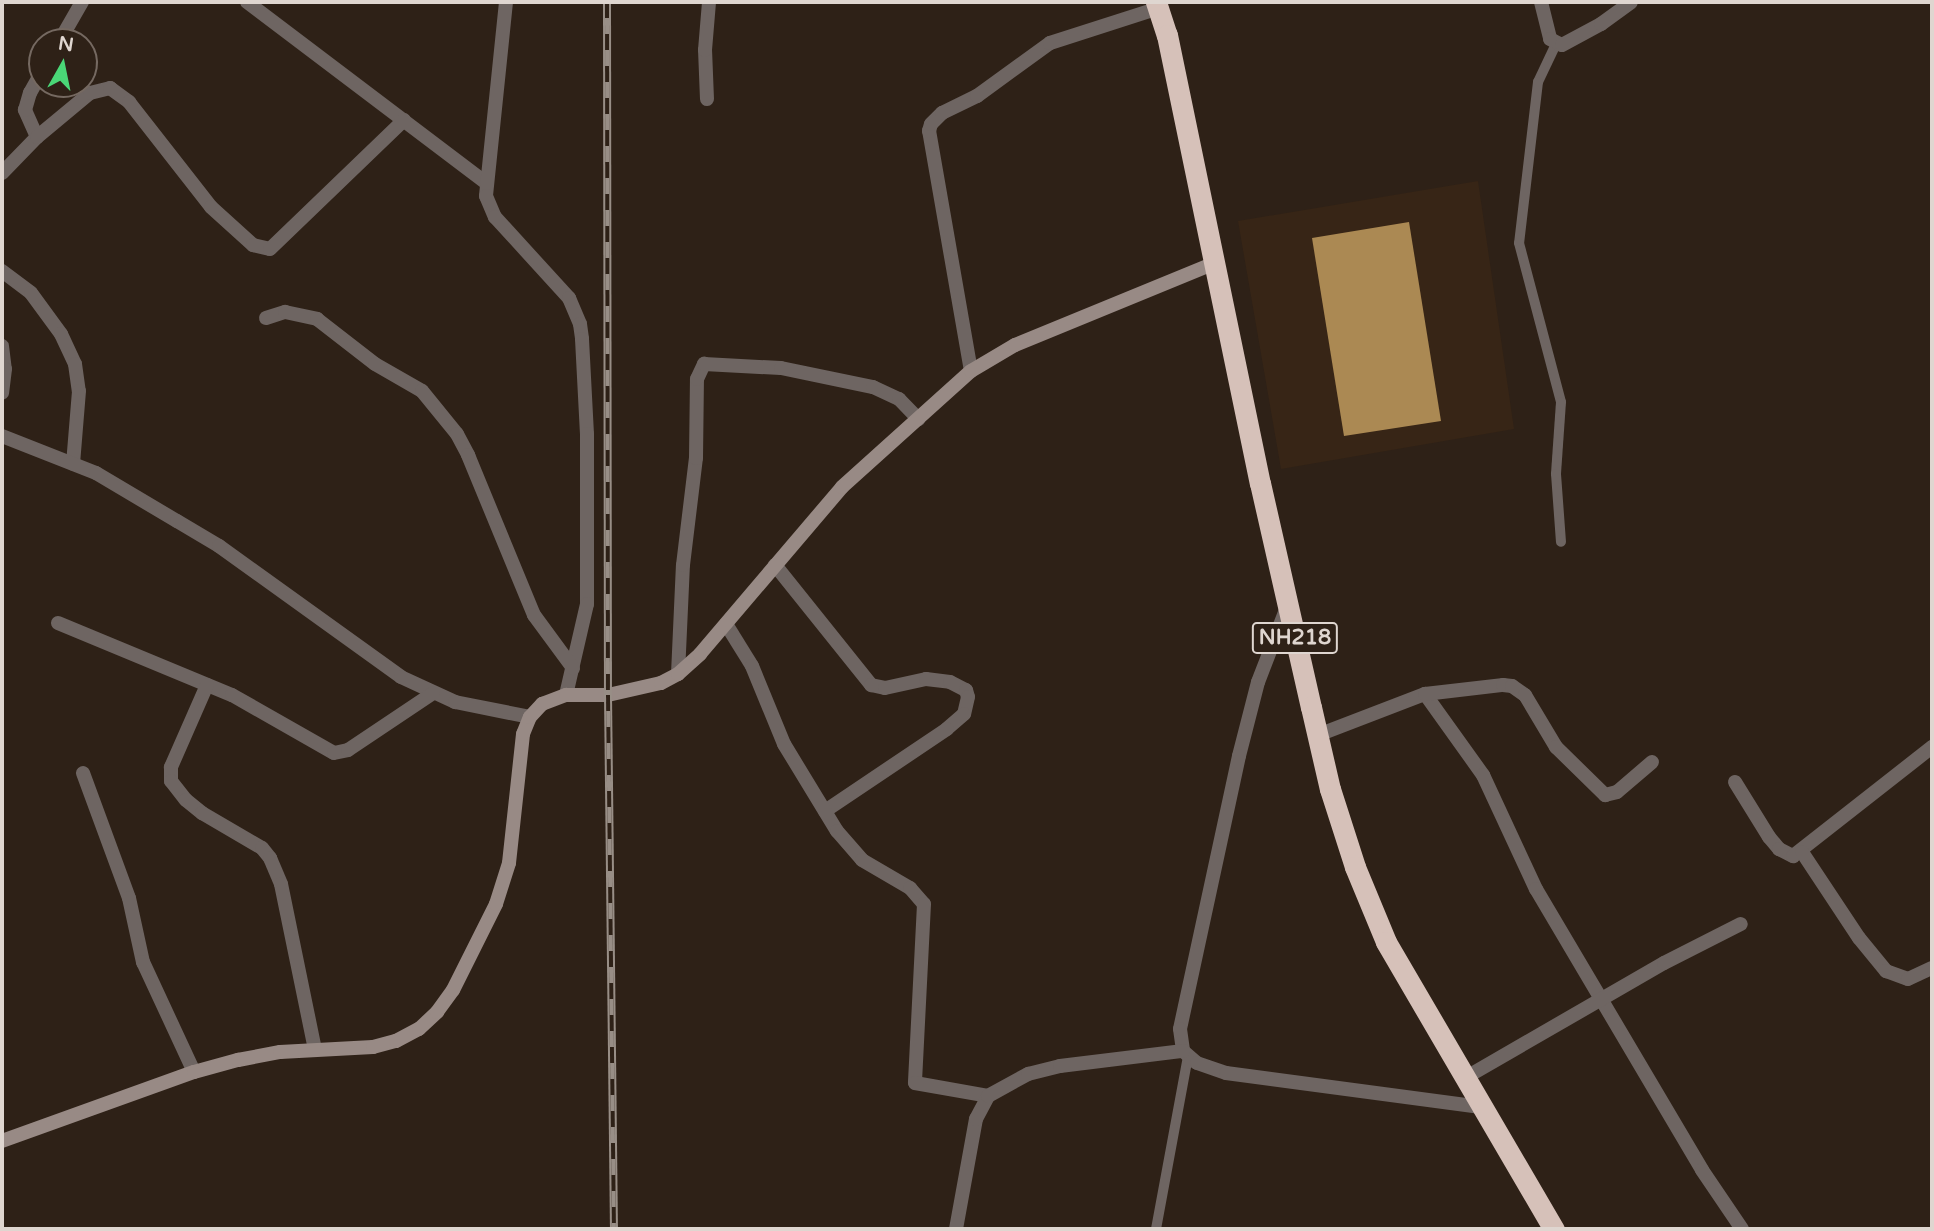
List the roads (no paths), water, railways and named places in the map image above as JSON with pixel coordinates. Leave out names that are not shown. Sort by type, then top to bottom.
[{"type":"highway","name":"NH218","points":[[1157,5],[1167,36],[1288,605],[1330,789],[1355,867],[1386,942],[1463,1079],[1554,1229]]},
{"type":"street","points":[[67,28],[82,2]]},
{"type":"street","points":[[247,2],[486,183]]},
{"type":"street","points":[[506,2],[486,183],[488,206],[569,299],[580,324],[587,434],[587,604],[566,695]]},
{"type":"street","points":[[707,99],[705,50],[709,2]]},
{"type":"street","points":[[1541,2],[1547,32],[1556,44],[1576,39],[1631,2]]},
{"type":"street","points":[[971,371],[929,131],[931,124],[942,113],[977,96],[1050,43],[1157,5]]},
{"type":"street","points":[[2,173],[37,137],[90,93],[100,88],[118,92],[211,206],[253,245],[264,250],[281,241],[404,120]]},
{"type":"street","points":[[29,98],[25,110],[37,137]]},
{"type":"street","points":[[2,1141],[194,1072],[279,1052],[373,1047],[396,1041],[419,1028],[437,1012],[453,990],[491,916],[507,873],[523,734],[530,717],[542,704],[566,695],[608,695],[661,683],[678,674],[726,624],[842,487],[971,371],[1015,345],[1215,263]]},
{"type":"street","points":[[2,271],[31,293],[61,334],[73,357],[79,391],[73,464]]},
{"type":"street","points":[[266,318],[285,312],[317,319],[375,364],[422,391],[457,435],[468,455],[534,615],[573,668]]},
{"type":"street","points":[[2,346],[5,369],[2,393]]},
{"type":"street","points":[[678,674],[683,565],[696,458],[698,370],[704,365],[781,368],[873,387],[899,400],[918,419]]},
{"type":"street","points":[[2,436],[96,473],[219,546],[401,677],[455,702],[530,717]]},
{"type":"street","points":[[775,565],[871,685],[885,688],[926,680],[950,682],[966,690],[968,697],[964,714],[947,729],[825,811]]},
{"type":"street","points":[[1186,1054],[1180,1029],[1240,756],[1262,672],[1288,605]]},
{"type":"street","points":[[58,623],[207,685],[277,718],[334,753],[348,750],[433,693]]},
{"type":"street","points":[[726,624],[752,666],[784,744],[849,848],[862,860],[910,888],[924,904],[915,1083],[988,1096]]},
{"type":"street","points":[[207,685],[171,767],[171,781],[194,807],[262,848],[270,858],[281,884],[315,1051]]},
{"type":"street","points":[[1318,735],[1425,694],[1503,685],[1518,689],[1532,704],[1556,747],[1605,795],[1617,792],[1652,762]]},
{"type":"street","points":[[1425,694],[1483,775],[1527,872],[1702,1170],[1742,1229]]},
{"type":"street","points":[[1735,782],[1779,849],[1793,856],[1802,852],[1932,747]]},
{"type":"street","points":[[83,773],[129,898],[143,962],[194,1072]]},
{"type":"street","points":[[1802,852],[1858,937],[1886,971],[1897,978],[1908,979],[1932,968]]},
{"type":"street","points":[[1463,1079],[1664,963],[1741,924]]},
{"type":"street","points":[[956,1229],[976,1119],[988,1096],[1028,1074],[1060,1066],[1186,1054],[1226,1073],[1481,1107]]},
{"type":"lane","points":[[1556,44],[1538,82],[1519,243],[1561,402],[1556,474],[1562,542]]},
{"type":"lane","points":[[1156,1229],[1186,1054]]},
{"type":"railway","points":[[607,2],[608,695],[614,1229]]}]
